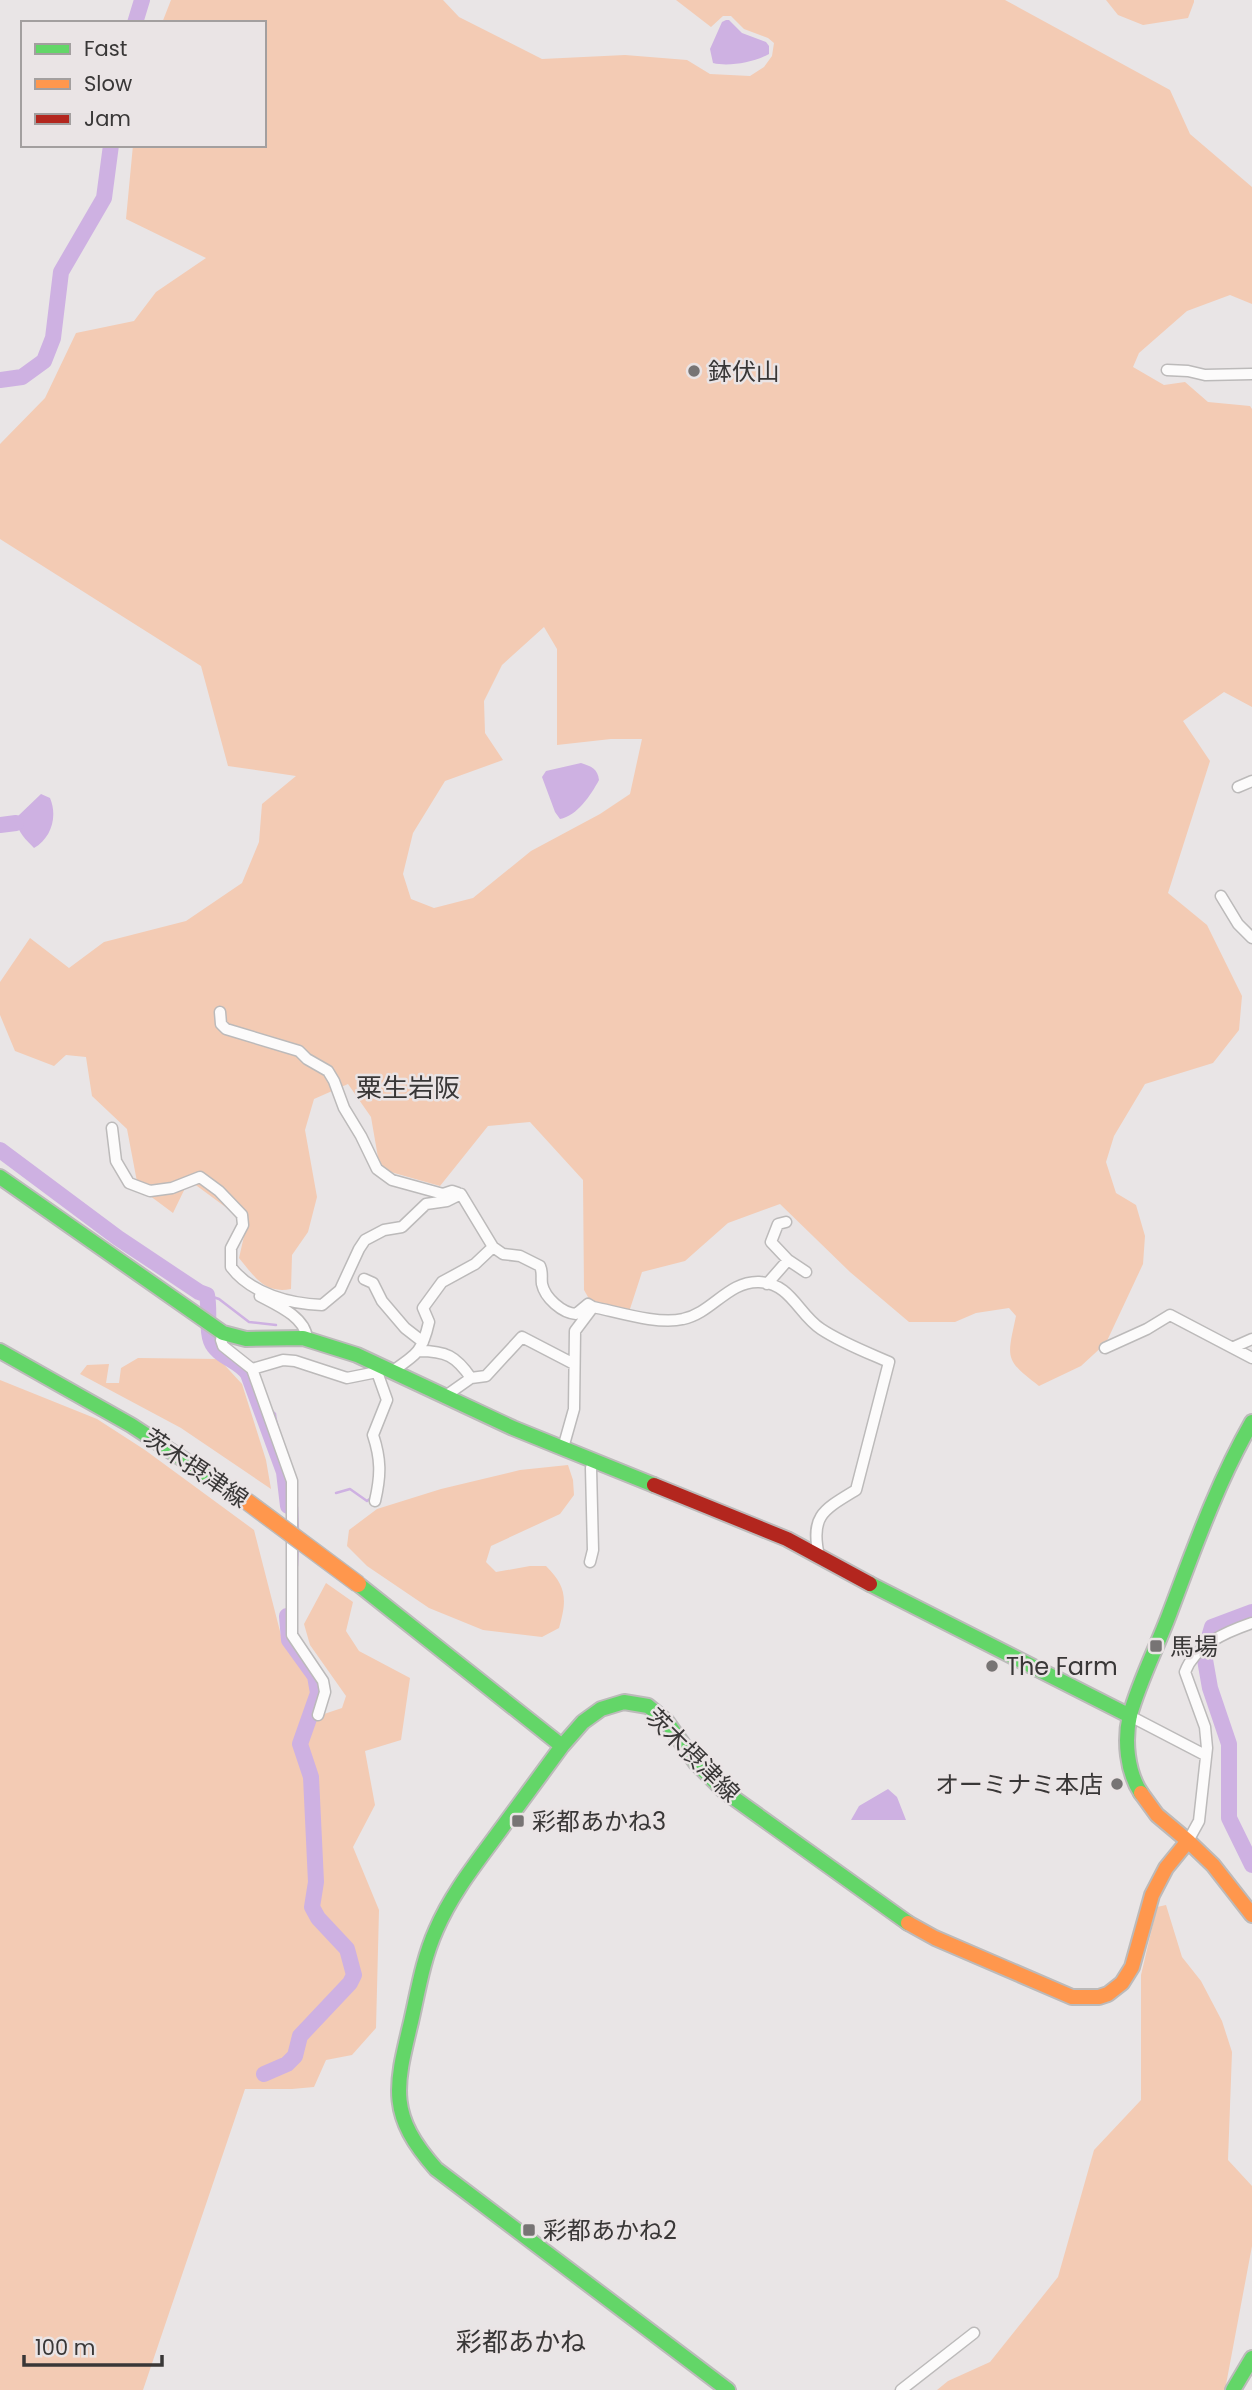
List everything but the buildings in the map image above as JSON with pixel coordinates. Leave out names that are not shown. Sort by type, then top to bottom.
[{"type":"main road","points":[[0,1177],[215,1328],[246,1339],[307,1338],[357,1355],[378,1371],[594,1462],[787,1539],[849,1574],[1130,1716]]},
{"type":"main road","name":"茨木摂津線","points":[[0,1351],[131,1425],[245,1500],[358,1584],[562,1746],[583,1721],[601,1709],[624,1702],[648,1706],[667,1722],[696,1763],[724,1790],[904,1921],[1072,1997],[1099,1997],[1108,1994],[1122,1983],[1132,1967],[1152,1895],[1166,1868],[1188,1842]]},
{"type":"main road","points":[[1252,1422],[1235,1451],[1215,1496],[1130,1716],[1126,1742],[1128,1765],[1138,1790],[1156,1816],[1213,1865],[1252,1915]]},
{"type":"main road","points":[[562,1746],[463,1879],[430,1945],[400,2065],[397,2089],[400,2111],[408,2134],[419,2152],[436,2169],[728,2390]]},
{"type":"main road","points":[[1233,2390],[1252,2358]]},
{"type":"street","points":[[1167,370],[1205,375],[1252,374]]},
{"type":"street","points":[[1238,787],[1252,781]]},
{"type":"street","points":[[1221,896],[1238,924],[1251,934]]},
{"type":"street","points":[[220,1012],[221,1024],[226,1029],[299,1051],[328,1071],[344,1108],[377,1169],[392,1180],[443,1194],[452,1191],[461,1194],[493,1247],[503,1254],[520,1256],[540,1266],[542,1284],[548,1298],[570,1314],[576,1314],[588,1304],[660,1320],[683,1319],[707,1308],[736,1286],[759,1282],[782,1288],[818,1328],[889,1362],[856,1490],[833,1504],[817,1521],[815,1536],[820,1556]]},
{"type":"street","points":[[113,1128],[116,1161],[129,1183],[150,1191],[172,1188],[200,1177],[219,1191],[242,1215],[243,1225],[230,1248],[231,1267],[236,1274],[261,1291],[286,1301],[323,1305],[340,1290],[365,1240],[384,1230],[402,1227],[426,1204],[461,1194]]},
{"type":"street","points":[[786,1222],[778,1224],[771,1242],[788,1260],[806,1272]]},
{"type":"street","points":[[252,1369],[289,1360],[347,1378],[412,1359],[421,1347],[429,1322],[423,1308],[442,1282],[475,1264],[493,1247]]},
{"type":"street","points":[[767,1284],[788,1260]]},
{"type":"street","points":[[364,1279],[373,1283],[382,1301],[421,1347],[452,1357],[471,1378]]},
{"type":"street","points":[[261,1291],[260,1296],[288,1311],[306,1332],[307,1338]]},
{"type":"street","points":[[563,1448],[574,1409],[575,1331],[593,1307]]},
{"type":"street","points":[[1105,1348],[1170,1315],[1252,1358]]},
{"type":"street","points":[[215,1328],[223,1346],[252,1369],[292,1481],[292,1635],[325,1686],[318,1715]]},
{"type":"street","points":[[444,1397],[471,1378],[486,1376],[522,1337],[574,1364]]},
{"type":"street","points":[[1234,1347],[1252,1339]]},
{"type":"street","points":[[375,1501],[380,1475],[378,1449],[373,1435],[387,1400],[378,1371]]},
{"type":"street","points":[[590,1562],[593,1550],[591,1468],[594,1462]]},
{"type":"street","points":[[1188,1842],[1199,1821],[1205,1727],[1185,1672],[1188,1663],[1201,1648],[1252,1623]]},
{"type":"street","points":[[1130,1716],[1205,1755]]},
{"type":"street","points":[[901,2390],[974,2333]]},
{"type":"shaded area","points":[[171,0],[443,0],[459,17],[542,59],[625,55],[687,60],[710,74],[750,76],[764,67],[772,56],[774,43],[744,29],[731,16],[723,16],[711,27],[676,0],[1005,0],[1170,90],[1190,134],[1252,187],[1252,304],[1230,295],[1187,311],[1139,353],[1133,367],[1164,385],[1185,382],[1208,402],[1250,406],[1252,409],[1252,707],[1224,692],[1183,721],[1210,761],[1168,893],[1207,925],[1242,996],[1239,1030],[1213,1063],[1145,1084],[1114,1136],[1106,1162],[1116,1193],[1136,1205],[1145,1236],[1143,1264],[1106,1343],[1081,1366],[1039,1386],[1019,1370],[1011,1357],[1016,1316],[1009,1308],[976,1313],[955,1322],[909,1322],[850,1272],[780,1204],[728,1223],[685,1261],[642,1272],[629,1312],[592,1304],[584,1290],[583,1180],[530,1122],[488,1126],[440,1186],[380,1169],[371,1117],[348,1084],[314,1099],[305,1130],[317,1197],[308,1232],[292,1255],[291,1289],[274,1289],[261,1282],[239,1258],[247,1223],[189,1180],[173,1213],[138,1187],[127,1129],[92,1096],[86,1057],[66,1055],[54,1066],[15,1051],[0,1015],[0,982],[30,938],[69,968],[104,942],[186,921],[242,883],[259,842],[262,804],[296,776],[228,766],[201,666],[0,539],[0,444],[45,398],[76,333],[134,321],[156,292],[206,258],[126,219],[133,147],[266,147],[266,21],[163,21]],"holes":[[[544,627],[557,649],[557,745],[611,739],[642,739],[630,794],[600,814],[531,851],[473,898],[434,908],[411,899],[403,874],[413,833],[445,781],[503,760],[485,733],[484,701],[502,665]]]},
{"type":"shaded area","points":[[1106,0],[1194,2],[1188,18],[1143,25],[1118,15]]},
{"type":"shaded area","points":[[726,20],[742,33],[766,42],[769,54],[742,63],[713,63],[710,49],[722,22]]},
{"type":"shaded area","points":[[581,763],[593,768],[599,780],[578,809],[560,819],[542,777],[546,771]]},
{"type":"shaded area","points":[[41,794],[50,798],[53,820],[45,839],[34,848],[19,830],[17,817]]},
{"type":"shaded area","points":[[138,1358],[219,1359],[242,1384],[266,1460],[271,1489],[181,1428],[80,1374],[87,1365],[109,1364],[106,1383],[119,1383],[121,1368]]},
{"type":"shaded area","points":[[0,1380],[97,1419],[145,1450],[254,1530],[282,1639],[311,1676],[318,1716],[342,1708],[346,1696],[310,1645],[304,1624],[326,1583],[353,1602],[346,1631],[359,1651],[410,1678],[401,1740],[365,1751],[375,1805],[353,1847],[379,1910],[376,2028],[352,2055],[326,2060],[314,2087],[245,2089],[143,2390],[0,2390]]},
{"type":"shaded area","points":[[568,1465],[574,1495],[560,1514],[491,1546],[486,1562],[496,1572],[546,1566],[553,1574],[563,1594],[563,1609],[559,1628],[542,1637],[483,1630],[429,1608],[367,1566],[347,1546],[349,1530],[377,1509],[441,1489],[520,1470]]},
{"type":"shaded area","points":[[888,1789],[897,1797],[906,1820],[851,1820],[859,1806]]},
{"type":"shaded area","points":[[1166,1905],[1182,1957],[1201,1981],[1222,2021],[1232,2052],[1228,2160],[1252,2186],[1252,2246],[1225,2390],[937,2390],[948,2381],[990,2362],[1058,2277],[1094,2150],[1141,2100],[1141,1975],[1157,1907]]},
{"type":"waterway","points":[[136,21],[142,0]]},
{"type":"waterway","points":[[0,380],[22,377],[44,361],[53,338],[61,272],[104,198],[111,147]]},
{"type":"waterway","points":[[0,825],[16,823]]},
{"type":"waterway","points":[[0,1150],[118,1238],[207,1295],[211,1341],[218,1351],[248,1374],[284,1472],[288,1506]]},
{"type":"waterway","points":[[207,1295],[219,1299],[249,1322],[276,1325]]},
{"type":"waterway","points":[[262,1385],[275,1414],[284,1446]]},
{"type":"waterway","points":[[336,1493],[350,1489],[367,1501],[371,1498]]},
{"type":"waterway","points":[[297,1507],[298,1531]]},
{"type":"waterway","points":[[297,1566],[298,1548]]},
{"type":"waterway","points":[[296,1608],[297,1636]]},
{"type":"waterway","points":[[1252,1612],[1212,1627],[1204,1654],[1210,1688],[1229,1744],[1229,1818],[1252,1865]]},
{"type":"waterway","points":[[264,2074],[287,2064],[295,2056],[300,2036],[350,1983],[354,1975],[347,1949],[318,1918],[312,1907],[316,1882],[311,1777],[300,1744],[318,1693],[315,1676],[289,1640],[287,1616]]},
{"type":"traffic: fast","points":[[0,1177],[223,1333],[246,1339],[303,1338],[357,1355],[513,1428],[654,1485]]},
{"type":"traffic: fast","points":[[0,1351],[131,1425],[245,1500]]},
{"type":"traffic: fast","points":[[1141,1793],[1128,1756],[1130,1715],[1207,1517],[1252,1422]]},
{"type":"traffic: fast","points":[[358,1584],[562,1746],[583,1722],[601,1709],[624,1702],[648,1706],[667,1722],[696,1763],[724,1791],[908,1923]]},
{"type":"traffic: fast","points":[[870,1584],[1130,1716]]},
{"type":"traffic: fast","points":[[562,1746],[463,1881],[436,1930],[421,1975],[401,2065],[399,2083],[403,2116],[420,2150],[436,2169],[728,2390]]},
{"type":"traffic: fast","points":[[1233,2390],[1252,2358]]},
{"type":"traffic: slow","points":[[245,1500],[358,1584]]},
{"type":"traffic: slow","points":[[908,1923],[935,1938],[1072,1997],[1099,1997],[1108,1994],[1122,1983],[1132,1967],[1152,1895],[1166,1868],[1188,1841],[1157,1815],[1141,1793]]},
{"type":"traffic: slow","points":[[1188,1841],[1213,1865],[1252,1915]]},
{"type":"traffic: jam","points":[[654,1485],[787,1539],[870,1584]]},
{"type":"place","name":"鉢伏山","points":[[694,371]]},
{"type":"place","name":"馬場","points":[[1156,1646]]},
{"type":"place","name":"The Farm","points":[[992,1666]]},
{"type":"place","name":"オーミナミ本店","points":[[1117,1784]]},
{"type":"place","name":"彩都あかね3","points":[[518,1821]]},
{"type":"place","name":"彩都あかね2","points":[[529,2230]]},
{"type":"district","name":"粟生岩阪","points":[[408,1088]]},
{"type":"district","name":"彩都あかね","points":[[521,2342]]}]
